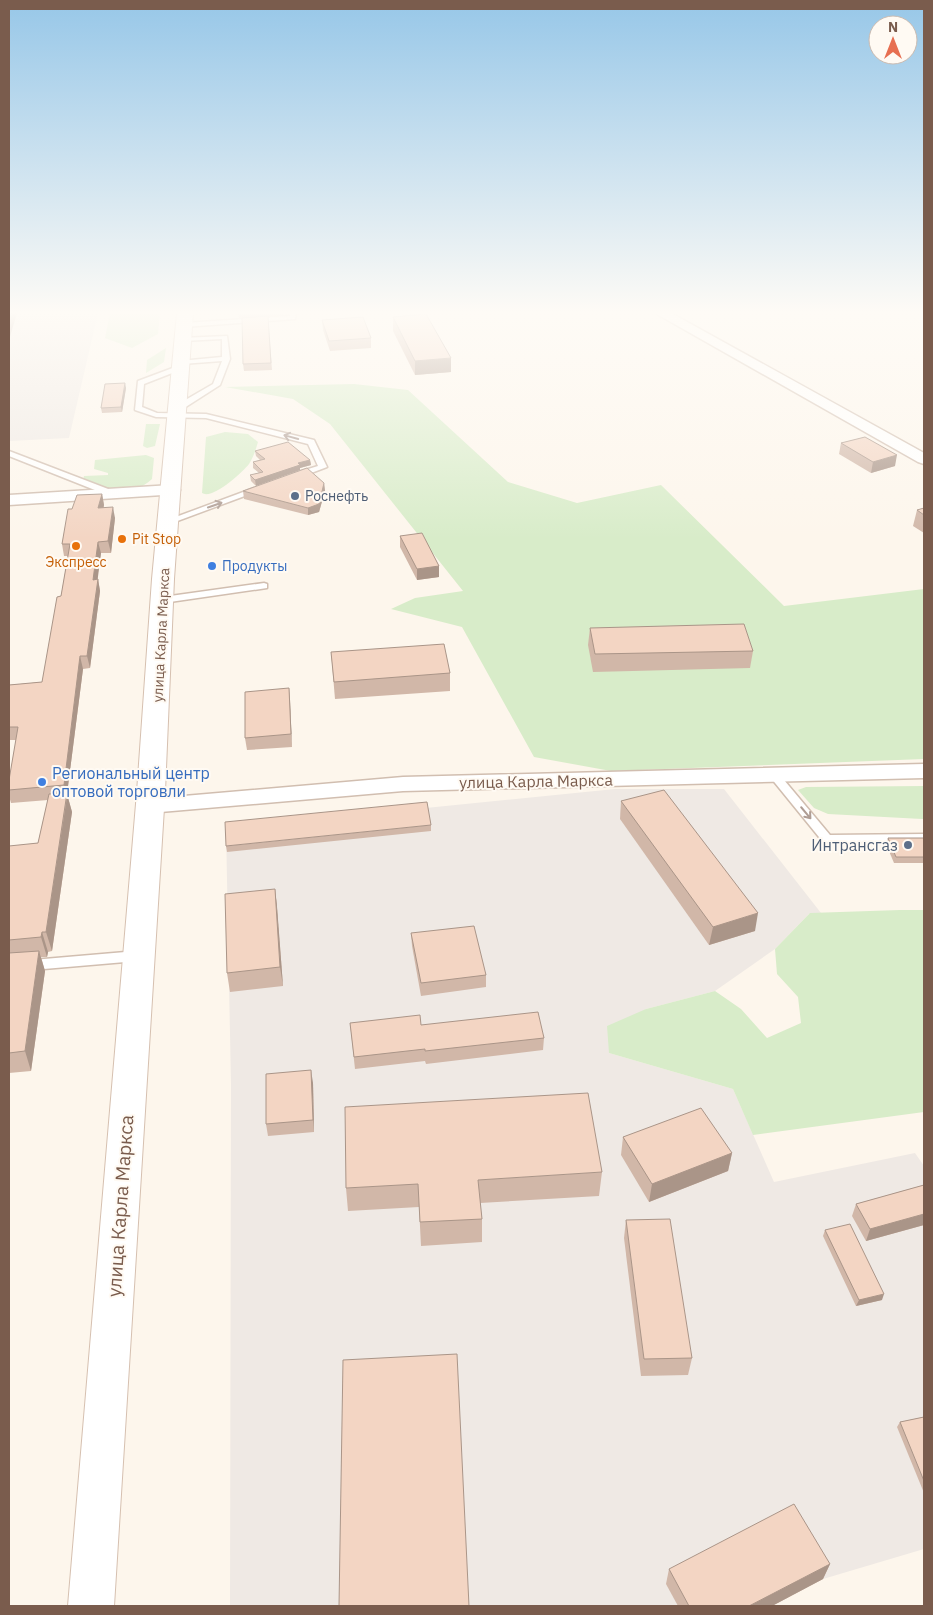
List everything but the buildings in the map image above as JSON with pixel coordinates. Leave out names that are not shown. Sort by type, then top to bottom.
[{"type":"main road","name":"улица Карла Маркса","points":[[91,1606],[180,388]]},
{"type":"street","points":[[798,388],[924,458]]},
{"type":"street","points":[[9,500],[172,490]]},
{"type":"street","name":"улица Карла Маркса","points":[[149,806],[403,784],[924,771]]},
{"type":"lane","points":[[140,388],[138,408],[156,414],[178,412],[206,416],[311,442],[323,467],[287,480]]},
{"type":"lane","points":[[178,412],[211,388]]},
{"type":"lane","points":[[9,453],[113,494]]},
{"type":"lane","points":[[169,521],[268,486]]},
{"type":"lane","points":[[163,600],[264,586]]},
{"type":"lane","points":[[775,776],[827,839],[924,838]]},
{"type":"lane","points":[[9,967],[138,956]]},
{"type":"shaded area","points":[[9,388],[81,388],[69,438],[9,441]]},
{"type":"shaded area","points":[[615,789],[724,789],[821,913],[809,914],[775,949],[715,991],[646,1009],[609,1053],[733,1089],[774,1182],[915,1153],[924,1166],[924,1549],[823,1579],[772,1606],[230,1606],[231,1085],[226,828]]},
{"type":"green space","points":[[233,388],[408,390],[508,482],[577,503],[661,485],[784,606],[924,589],[924,759],[611,771],[534,757],[462,627],[391,609],[415,598],[463,591],[330,424],[293,399]]},
{"type":"green space","points":[[146,424],[160,424],[155,446],[147,448],[143,446]]},
{"type":"green space","points":[[225,432],[248,434],[258,442],[254,453],[250,462],[234,479],[213,493],[202,493],[206,437]]},
{"type":"green space","points":[[146,455],[154,458],[152,479],[135,489],[126,491],[110,490],[83,480],[84,476],[108,475],[108,473],[94,469],[95,460]]},
{"type":"green space","points":[[924,786],[924,819],[828,814],[814,808],[798,790],[806,787]]},
{"type":"green space","points":[[924,910],[924,1112],[753,1135],[733,1089],[609,1053],[607,1026],[646,1009],[715,991],[741,1009],[767,1038],[801,1023],[798,997],[777,974],[775,949],[810,913]]},
{"type":"place","name":"Роснефть","points":[[295,496]]},
{"type":"place","name":"Pit Stop","points":[[122,539]]},
{"type":"place","name":"Экспресс","points":[[76,546]]},
{"type":"place","name":"Продукты","points":[[212,566]]},
{"type":"place","name":"Региональный центр оптовой торговли","points":[[42,782]]},
{"type":"place","name":"Интрансгаз","points":[[908,845]]}]
